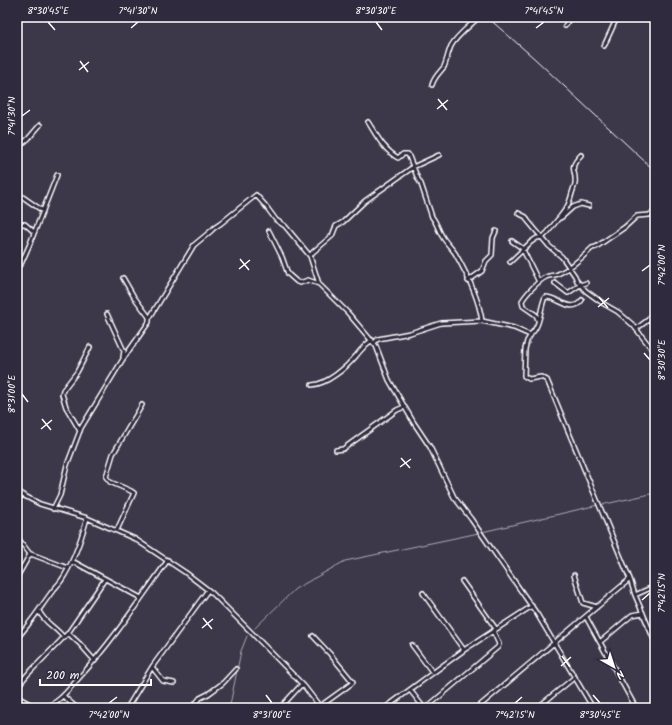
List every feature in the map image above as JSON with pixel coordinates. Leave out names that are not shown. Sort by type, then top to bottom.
[{"type":"street","points":[[432,85],[434,78],[444,66],[450,48],[479,17]]},
{"type":"street","points":[[565,26],[570,17]]},
{"type":"street","points":[[604,46],[615,22],[620,17]]},
{"type":"street","points":[[368,122],[378,141],[395,156],[398,158],[403,154],[408,154],[412,167],[421,184],[432,217],[435,220],[441,235],[454,252],[474,291],[482,322]]},
{"type":"street","points":[[17,148],[28,139],[40,125]]},
{"type":"street","points":[[310,256],[332,236],[336,226],[343,222],[365,201],[412,167],[439,155]]},
{"type":"street","points":[[510,262],[537,238],[543,237],[569,205],[575,184],[572,169],[575,161],[581,155]]},
{"type":"street","points":[[17,266],[21,264],[57,175]]},
{"type":"street","points":[[17,193],[43,211]]},
{"type":"street","points":[[53,509],[60,494],[67,465],[80,431],[194,245],[214,228],[256,195],[265,204],[276,220],[285,226],[310,256],[318,284]]},
{"type":"street","points":[[558,219],[577,204],[589,206]]},
{"type":"street","points":[[538,320],[536,315],[523,306],[522,301],[539,282],[546,276],[557,275],[569,267],[582,258],[592,248],[596,248],[637,216],[649,215],[655,212]]},
{"type":"street","points":[[518,213],[526,217],[549,246],[562,257],[580,285],[599,301],[618,312],[646,340],[655,353]]},
{"type":"street","points":[[17,224],[25,224],[34,232]]},
{"type":"street","points":[[269,231],[282,257],[287,272],[295,281],[300,282],[308,280],[318,284],[335,300],[376,346],[387,377],[430,447],[454,497],[532,606],[593,708]]},
{"type":"street","points":[[468,281],[482,271],[486,261],[492,255],[493,238],[496,231]]},
{"type":"street","points":[[512,241],[524,250],[539,282]]},
{"type":"street","points":[[123,278],[134,297],[150,319]]},
{"type":"street","points":[[555,283],[568,293],[586,282]]},
{"type":"street","points":[[582,300],[576,305],[568,306],[552,298],[545,297],[538,320],[527,340],[524,376],[529,379],[541,377],[547,380],[655,642]]},
{"type":"street","points":[[636,329],[648,320],[655,311]]},
{"type":"street","points":[[107,314],[124,351],[123,359]]},
{"type":"street","points":[[312,385],[321,384],[332,378],[356,356],[362,347],[378,339],[410,333],[441,323],[482,322],[514,328],[530,335],[532,333]]},
{"type":"street","points":[[80,431],[66,407],[62,394],[63,390],[77,372],[90,347]]},
{"type":"street","points":[[117,530],[134,493],[110,482],[106,477],[113,454],[142,405]]},
{"type":"street","points":[[336,450],[343,449],[396,410],[404,406]]},
{"type":"street","points":[[17,492],[53,509],[87,518],[117,530],[144,544],[168,560],[208,590],[302,684],[319,708],[353,682],[313,636]]},
{"type":"street","points":[[17,500],[22,494]]},
{"type":"street","points":[[17,638],[61,581],[72,561],[87,518]]},
{"type":"street","points":[[17,537],[30,554],[68,568]]},
{"type":"street","points":[[17,577],[30,554]]},
{"type":"street","points":[[44,708],[52,705],[63,696],[95,661],[168,560]]},
{"type":"street","points":[[72,561],[141,598]]},
{"type":"street","points":[[574,576],[583,603],[597,607]]},
{"type":"street","points":[[17,687],[64,638],[105,579]]},
{"type":"street","points":[[477,708],[630,579]]},
{"type":"street","points":[[410,690],[425,708],[498,647],[499,644],[494,630],[462,581]]},
{"type":"street","points":[[635,595],[655,586]]},
{"type":"street","points":[[127,708],[152,667],[208,590]]},
{"type":"street","points":[[423,593],[464,650]]},
{"type":"street","points":[[387,708],[464,650],[532,606]]},
{"type":"street","points":[[39,611],[45,622],[55,627],[64,638]]},
{"type":"street","points":[[600,642],[632,615],[643,613]]},
{"type":"street","points":[[586,617],[636,708]]},
{"type":"street","points":[[68,633],[95,661]]},
{"type":"street","points":[[412,645],[433,674]]},
{"type":"street","points":[[152,667],[163,681],[174,683]]},
{"type":"street","points":[[192,708],[200,698],[223,683],[236,669]]},
{"type":"street","points":[[537,708],[575,677]]},
{"type":"street","points":[[280,708],[302,684]]},
{"type":"street","points":[[63,696],[77,708]]},
{"type":"street","points":[[17,697],[37,708]]},
{"type":"street","points":[[542,704],[546,708]]},
{"type":"waterway","points":[[601,505],[655,493]]},
{"type":"waterway","points":[[482,532],[598,505]]},
{"type":"waterway","points":[[255,628],[295,589],[345,561],[479,533]]},
{"type":"waterway","points":[[228,708],[230,705],[241,651],[247,636]]},
{"type":"railway","points":[[487,17],[534,58],[655,171]]}]
